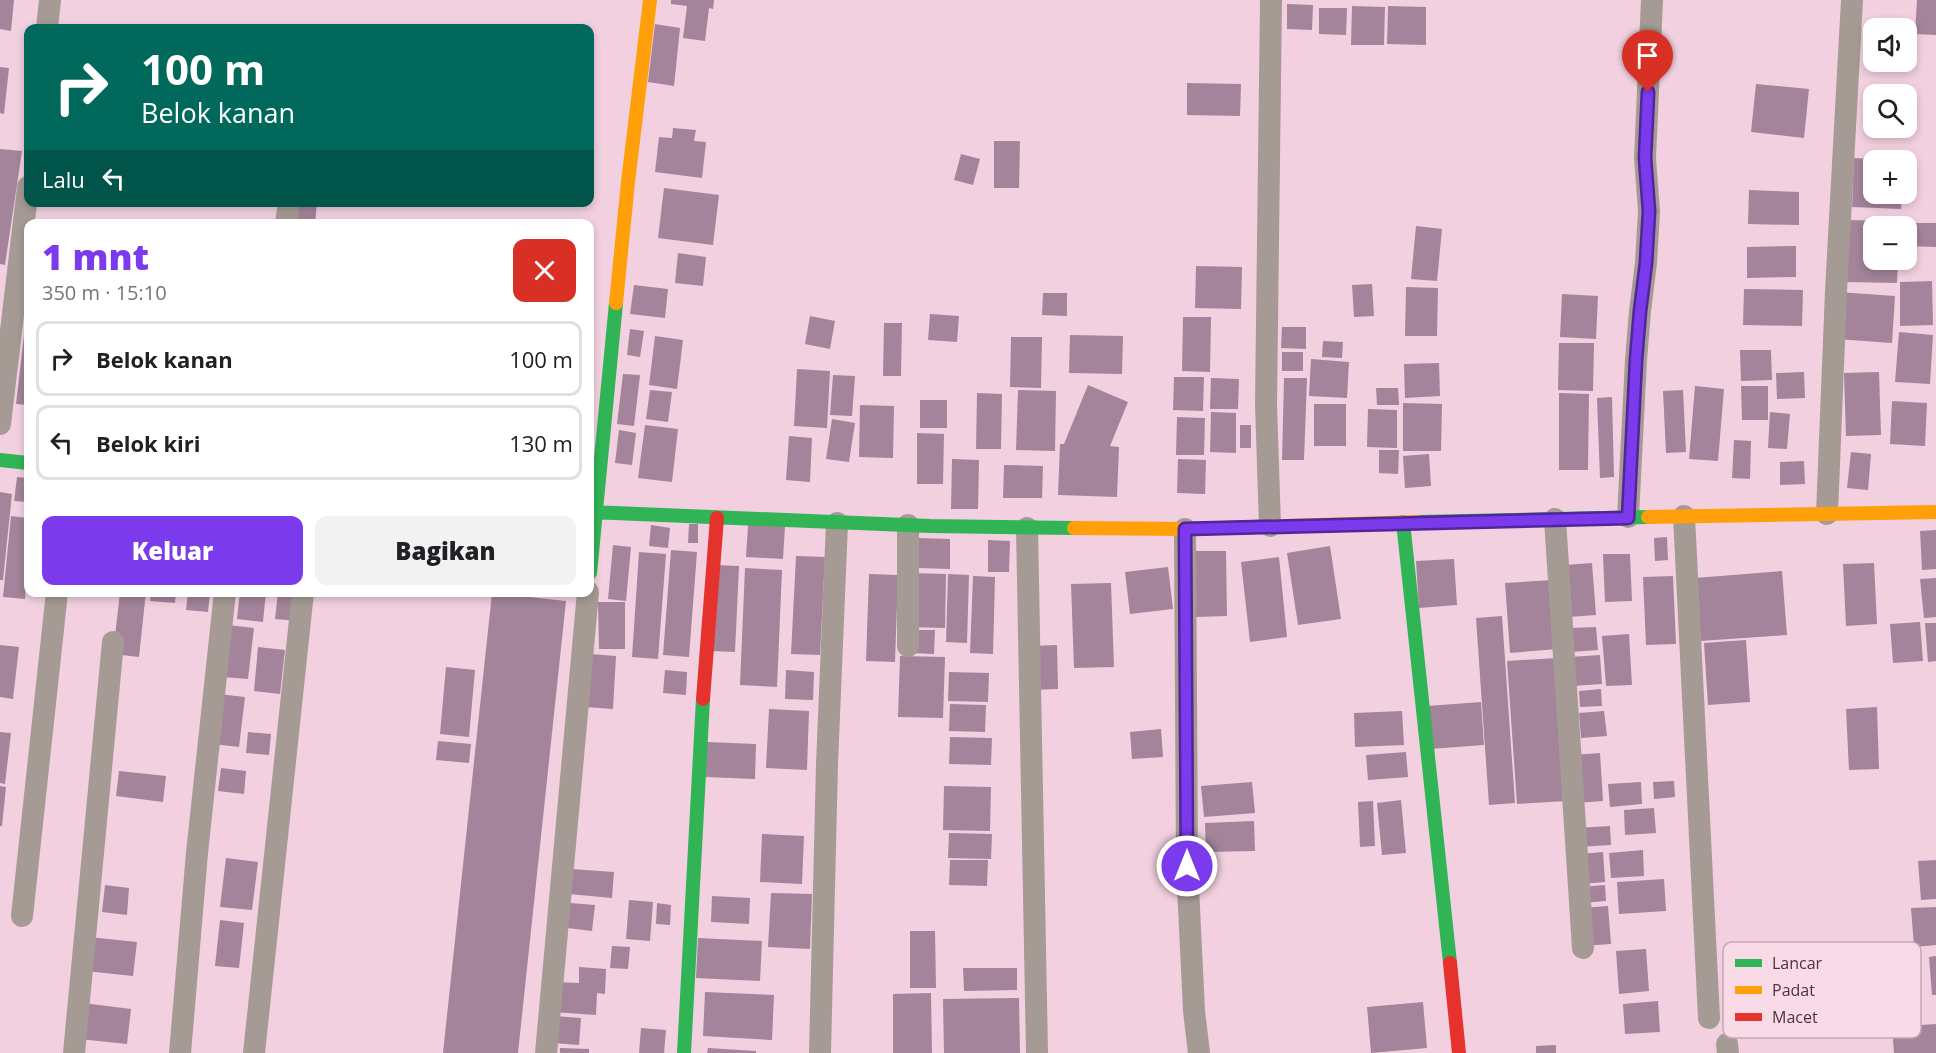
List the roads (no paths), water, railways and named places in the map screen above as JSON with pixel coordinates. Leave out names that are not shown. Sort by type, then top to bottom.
[{"type":"street","points":[[47,24],[50,0]]},
{"type":"street","points":[[594,494],[650,0]]},
{"type":"street","points":[[1270,526],[1266,404],[1271,0]]},
{"type":"street","points":[[1628,518],[1636,360],[1649,211],[1645,158],[1652,0]]},
{"type":"street","points":[[1827,514],[1836,291],[1852,0]]},
{"type":"street","points":[[0,424],[24,221]]},
{"type":"street","points":[[0,460],[24,463]]},
{"type":"street","points":[[594,512],[837,523],[1185,529],[1402,522],[1936,512]]},
{"type":"street","points":[[1684,516],[1709,1018]]},
{"type":"street","points":[[684,1053],[700,742],[717,518]]},
{"type":"street","points":[[1555,519],[1583,948]]},
{"type":"street","points":[[1402,522],[1459,1053]]},
{"type":"street","points":[[820,1053],[827,776],[837,523]]},
{"type":"street","points":[[908,525],[908,646]]},
{"type":"street","points":[[1027,528],[1037,1053]]},
{"type":"street","points":[[1185,529],[1187,866],[1198,1053]]},
{"type":"street","points":[[22,916],[56,597]]},
{"type":"street","points":[[180,1053],[197,853],[224,597]]},
{"type":"street","points":[[254,1053],[302,597]]},
{"type":"street","points":[[546,1053],[588,597]]},
{"type":"street","points":[[74,1053],[113,642]]}]
